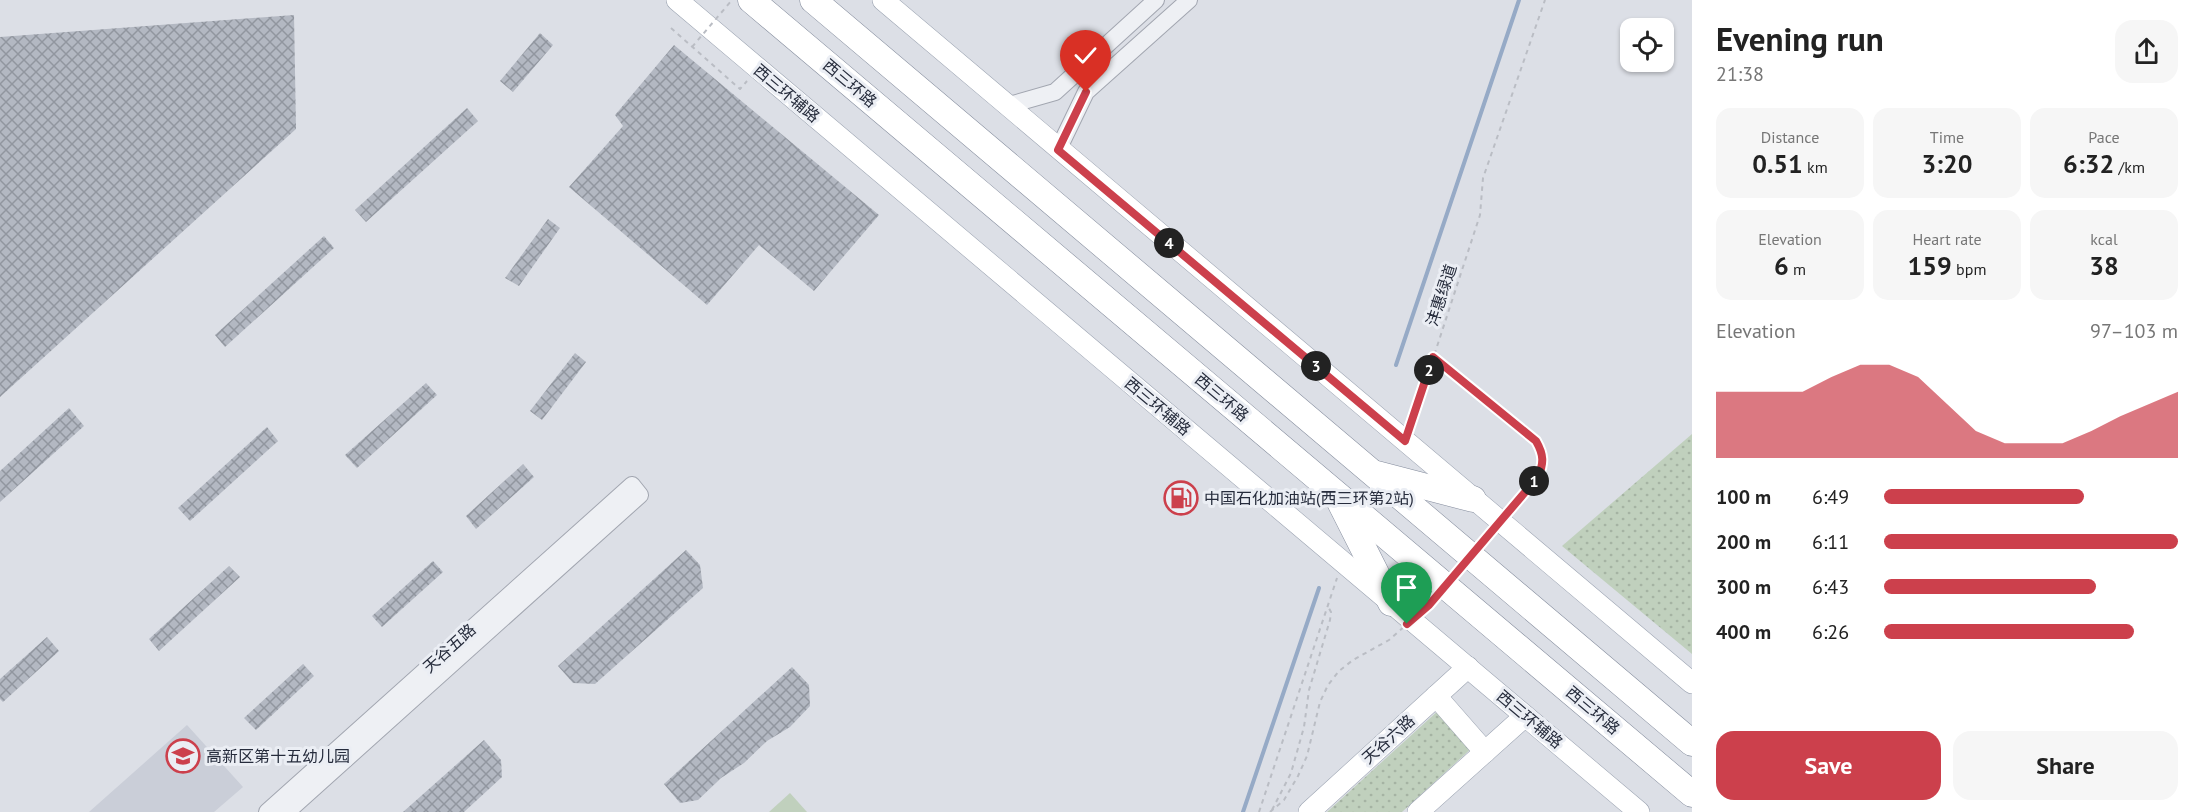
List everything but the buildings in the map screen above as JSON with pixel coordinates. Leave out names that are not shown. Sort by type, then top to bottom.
[{"type":"highway","name":"西三环路","points":[[751,0],[1692,794]]},
{"type":"highway","points":[[813,0],[1692,744]]},
{"type":"highway","points":[[1371,473],[1473,499]]},
{"type":"highway","points":[[1334,491],[1391,603]]},
{"type":"main road","name":"西三环辅路","points":[[677,0],[1639,812]]},
{"type":"main road","points":[[883,0],[1692,683]]},
{"type":"main road","name":"天谷六路","points":[[1309,812],[1468,667]]},
{"type":"main road","points":[[1436,696],[1485,752]]},
{"type":"main road","points":[[1418,812],[1525,716]]},
{"type":"street","points":[[1006,106],[1055,92],[1156,0]]},
{"type":"street","points":[[1058,150],[1086,92],[1189,0]]},
{"type":"street","name":"天谷五路","points":[[267,812],[636,490],[287,812]]},
{"type":"path","points":[[692,47],[732,0]]},
{"type":"path","name":"沣惠绿道","points":[[1405,441],[1480,214],[1483,178],[1545,0]]},
{"type":"path","points":[[671,28],[740,88]]},
{"type":"path","points":[[1271,811],[1284,800],[1298,776],[1307,756],[1320,702],[1334,678],[1353,660],[1389,640],[1429,605],[1538,477],[1544,464],[1542,451],[1536,441],[1433,357]]},
{"type":"path","points":[[1259,812],[1342,562]]},
{"type":"path","points":[[1271,811],[1291,773],[1304,727],[1309,690],[1330,620],[1327,605]]},
{"type":"shaded area","name":"高新区第十五幼儿园","points":[[187,725],[243,787],[214,812],[89,812]]},
{"type":"green space","points":[[1692,434],[1692,654],[1562,546]]},
{"type":"green space","points":[[1440,709],[1474,746],[1402,812],[1327,812]]},
{"type":"green space","points":[[790,793],[807,812],[769,812]]},
{"type":"waterway","points":[[1396,365],[1519,0]]},
{"type":"waterway","points":[[1243,812],[1319,588]]},
{"type":"place","name":"中国石化加油站(西三环第2站)","points":[[1181,498]]},
{"type":"place","name":"高新区第十五幼儿园","points":[[183,756]]},
{"type":"route","points":[[1086,92],[1058,150],[1405,441],[1433,357],[1536,441],[1542,451],[1544,464],[1538,477],[1429,605],[1407,624]]}]
